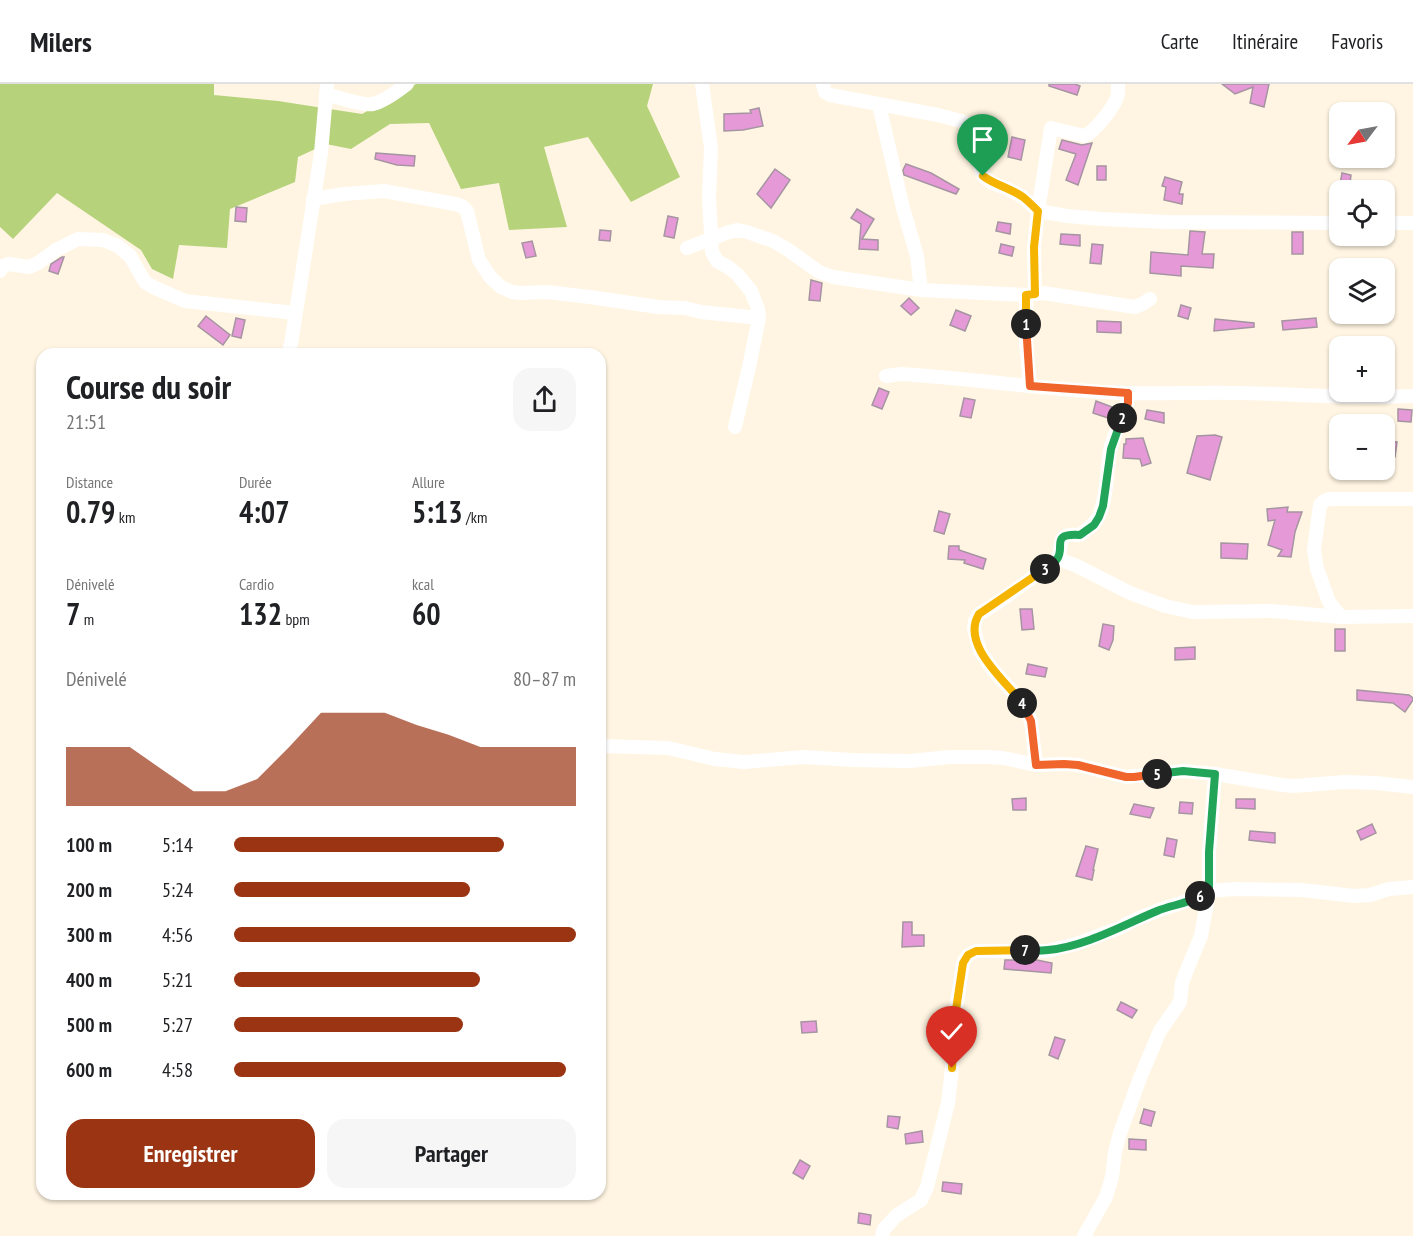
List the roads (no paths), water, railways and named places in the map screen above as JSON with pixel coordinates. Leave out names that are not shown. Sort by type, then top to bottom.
[{"type":"street","points":[[290,348],[321,153],[326,89],[365,104],[374,104],[407,84]]},
{"type":"street","points":[[702,84],[711,148],[709,198],[712,252],[717,261],[737,274],[751,291],[759,318],[735,427]]},
{"type":"street","points":[[823,84],[825,92],[830,95],[938,115],[969,125],[975,134],[978,160],[983,176],[992,183],[1023,197],[1038,211],[1101,219],[1167,222],[1329,223]]},
{"type":"street","points":[[1030,386],[1026,343],[1038,211],[1051,128],[1084,136],[1089,134],[1115,101],[1118,84]]},
{"type":"street","points":[[879,105],[903,208],[917,256],[921,290]]},
{"type":"street","points":[[313,199],[384,191],[462,206],[467,211],[479,260],[491,278],[501,287],[512,292],[568,294],[658,308],[685,308],[701,312],[759,318]]},
{"type":"street","points":[[1395,223],[1413,223]]},
{"type":"street","points":[[687,248],[737,230],[773,241],[819,272],[833,277],[921,290],[1075,297],[1135,307],[1149,298]]},
{"type":"street","points":[[0,271],[3,266],[9,264],[29,267],[78,239],[103,240],[118,246],[130,256],[145,282],[185,301],[295,313]]},
{"type":"street","points":[[886,376],[902,374],[1128,393],[1241,393],[1323,397],[1413,396]]},
{"type":"street","points":[[1036,765],[1031,721],[1020,700],[993,670],[981,651],[974,629],[975,621],[979,614],[1058,559],[1059,544],[1068,534],[1080,535],[1094,525],[1103,506],[1111,449],[1128,403],[1128,393]]},
{"type":"street","points":[[1341,617],[1329,602],[1317,569],[1314,550],[1320,506],[1329,499],[1413,500]]},
{"type":"street","points":[[1058,559],[1130,593],[1166,606],[1193,612],[1271,611],[1341,617],[1413,616]]},
{"type":"street","points":[[606,746],[668,748],[715,759],[744,762],[804,757],[910,761],[949,757],[987,757],[1036,765],[1078,765],[1126,777],[1183,771],[1294,786],[1345,782],[1413,787]]},
{"type":"street","points":[[1084,1236],[1106,1197],[1120,1133],[1150,1051],[1160,1031],[1180,1002],[1182,983],[1202,936],[1209,891],[1209,852],[1215,774]]},
{"type":"street","points":[[882,1236],[884,1229],[897,1215],[921,1200],[927,1187],[948,1103],[956,1003],[963,963],[968,955],[976,951],[1047,951],[1076,944],[1158,910],[1197,898],[1209,891],[1301,890],[1354,896],[1413,887]]}]
